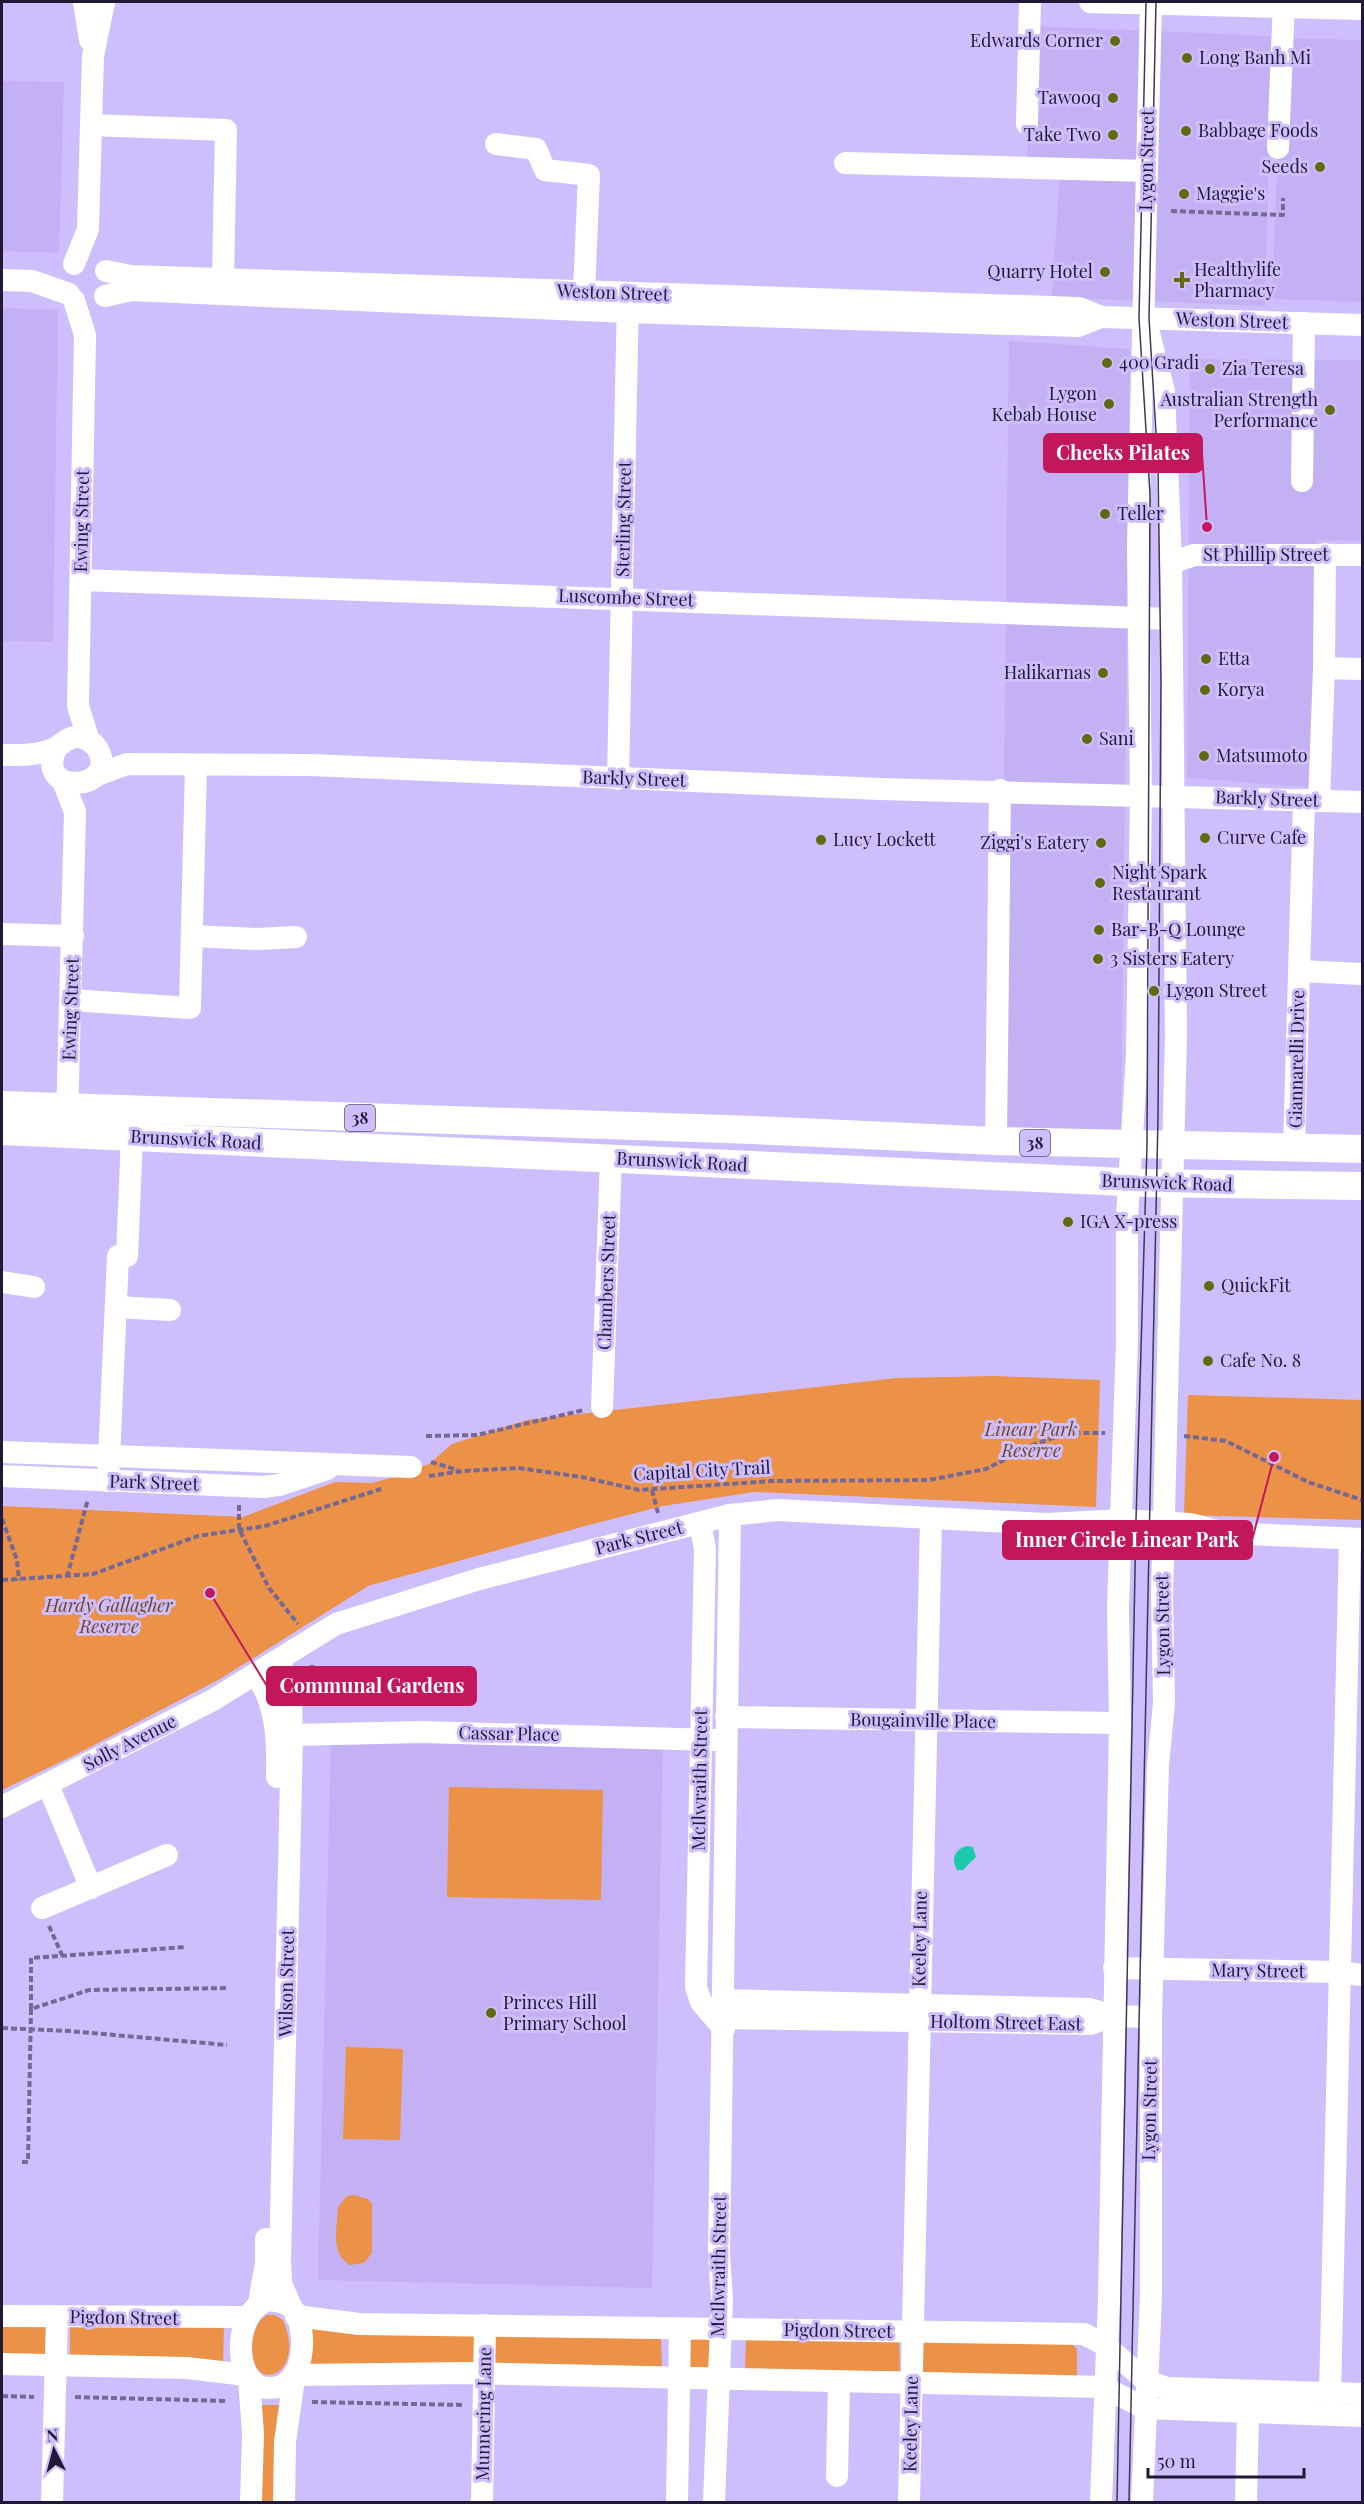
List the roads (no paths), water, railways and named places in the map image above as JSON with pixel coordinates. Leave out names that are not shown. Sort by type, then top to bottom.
[{"type":"main road","name":"Brunswick Road","points":[[2,1128],[67,1121],[612,1126],[996,1141],[1362,1149]]},
{"type":"main road","name":"Brunswick Road","points":[[67,1121],[132,1136],[1128,1182],[1362,1186]]},
{"type":"main road","points":[[611,1158],[612,1126]]},
{"type":"main road","points":[[938,1174],[939,1139]]},
{"type":"street","points":[[84,2],[93,56]]},
{"type":"street","points":[[71,297],[65,282],[88,229],[93,56],[104,2]]},
{"type":"street","points":[[1027,124],[1030,2]]},
{"type":"street","points":[[1090,2],[1283,4],[1362,9]]},
{"type":"street","name":"Lygon Street","points":[[1101,2502],[1105,2344],[1109,2299],[1120,1723],[1118,1607],[1128,1182],[1137,1055],[1141,795],[1137,618],[1151,3]]},
{"type":"street","points":[[1278,148],[1283,4]]},
{"type":"street","points":[[91,125],[226,130],[223,278]]},
{"type":"street","points":[[496,144],[536,149],[545,170],[589,175],[584,292]]},
{"type":"street","points":[[845,163],[1147,171]]},
{"type":"street","points":[[2,280],[32,281],[87,305],[103,298],[110,283],[88,229]]},
{"type":"street","points":[[32,281],[87,260],[103,268]]},
{"type":"street","name":"Weston Street","points":[[103,268],[131,276],[223,278],[363,292],[863,310],[1079,308],[1101,317],[1362,325]]},
{"type":"street","name":"Weston Street","points":[[103,298],[131,290],[584,292],[628,303]]},
{"type":"street","name":"Ewing Street","points":[[71,297],[85,335],[78,706],[93,745]]},
{"type":"street","name":"Ewing Street","points":[[85,335],[103,298]]},
{"type":"street","name":"Sterling Street","points":[[618,779],[628,303]]},
{"type":"street","name":"Lygon Street","points":[[1142,2502],[1152,2248],[1149,2183],[1151,2017],[1158,1766],[1164,1703],[1165,1435],[1176,1025],[1171,796],[1171,563],[1164,391],[1143,318]]},
{"type":"street","points":[[1302,480],[1304,323]]},
{"type":"street","name":"Giannarelli Drive","points":[[1294,1147],[1299,971],[1311,800],[1324,668],[1325,554]]},
{"type":"street","name":"St Phillip Street","points":[[1171,563],[1194,555],[1362,555]]},
{"type":"street","name":"Luscombe Street","points":[[81,580],[1171,619]]},
{"type":"street","points":[[1324,668],[1362,669]]},
{"type":"street","name":"Ewing Street","points":[[60,744],[78,706]]},
{"type":"street","points":[[76,737],[93,745],[100,762],[92,779],[76,785],[11,755],[60,744],[76,737]]},
{"type":"street","points":[[60,744],[52,760],[60,777]]},
{"type":"street","name":"Barkly Street","points":[[93,745],[127,764]]},
{"type":"street","name":"Barkly Street","points":[[92,779],[127,764],[311,765],[880,789],[1000,790],[1362,802]]},
{"type":"street","points":[[71,1000],[190,1008],[196,765]]},
{"type":"street","name":"Ewing Street","points":[[60,777],[75,813],[67,1121]]},
{"type":"street","name":"Ewing Street","points":[[75,813],[92,779]]},
{"type":"street","points":[[996,1141],[1000,790]]},
{"type":"street","points":[[2,934],[73,936]]},
{"type":"street","points":[[192,936],[257,939],[296,937]]},
{"type":"street","name":"Giannarelli Drive","points":[[1299,971],[1362,974]]},
{"type":"street","points":[[98,1485],[108,1455],[118,1256],[127,1256],[132,1136]]},
{"type":"street","name":"Chambers Street","points":[[602,1407],[611,1158]]},
{"type":"street","points":[[2,1282],[34,1287]]},
{"type":"street","points":[[116,1307],[170,1310]]},
{"type":"street","name":"Park Street","points":[[2,1452],[339,1465],[417,1472]]},
{"type":"street","name":"Park Street","points":[[2,1476],[98,1485],[274,1487],[339,1465]]},
{"type":"street","name":"Park Street","points":[[256,1675],[310,1638],[336,1624],[445,1589],[730,1515],[778,1510],[1164,1530],[1207,1538],[1225,1533],[1356,1539]]},
{"type":"street","name":"McIlwraith Street","points":[[714,2502],[717,2379],[722,2299],[719,2254],[730,1515]]},
{"type":"street","name":"Keeley Lane","points":[[909,2502],[931,1519]]},
{"type":"street","name":"McIlwraith Street","points":[[700,1523],[705,1549],[696,1987],[701,2001],[724,2016]]},
{"type":"street","points":[[1319,2400],[1340,1972],[1356,1539]]},
{"type":"street","name":"Wilson Street","points":[[280,1660],[291,1702],[292,1735],[280,2261],[281,2283],[293,2311]]},
{"type":"street","name":"Wilson Street","points":[[253,2310],[266,2263],[277,1770],[276,1732],[271,1707],[265,1688],[256,1675]]},
{"type":"street","name":"Solly Avenue","points":[[2,1807],[256,1675]]},
{"type":"street","name":"Bougainville Place","points":[[726,1718],[1120,1723]]},
{"type":"street","name":"Cassar Place","points":[[292,1735],[422,1732],[726,1741]]},
{"type":"street","points":[[48,1785],[91,1888]]},
{"type":"street","points":[[42,1908],[167,1855]]},
{"type":"street","name":"Mary Street","points":[[1114,1968],[1340,1972],[1362,1975]]},
{"type":"street","name":"Holtom Street East","points":[[724,2016],[919,2013],[1090,2024],[1113,2016],[1151,2017]]},
{"type":"street","points":[[251,2502],[253,2434],[242,2342],[253,2310],[277,2301],[293,2311],[301,2349],[285,2442],[284,2502]]},
{"type":"street","name":"Pigdon Street","points":[[2,2316],[57,2318],[253,2310]]},
{"type":"street","name":"Pigdon Street","points":[[293,2311],[360,2324],[1084,2334],[1105,2344],[1146,2381],[1170,2388],[1319,2400],[1362,2416]]},
{"type":"street","points":[[52,2502],[57,2318]]},
{"type":"street","name":"Munnering Lane","points":[[482,2502],[485,2325]]},
{"type":"street","name":"McIlwraith Street","points":[[677,2502],[680,2329]]},
{"type":"street","points":[[2,2364],[188,2368],[247,2376],[256,2384],[267,2388],[283,2386],[295,2377]]},
{"type":"street","name":"Pigdon Street","points":[[295,2377],[485,2373],[1104,2387],[1144,2408],[1248,2412],[1362,2394]]},
{"type":"street","points":[[837,2476],[838,2382]]},
{"type":"street","points":[[1246,2502],[1248,2412]]},
{"type":"tram line","points":[[1117,2502],[1136,1520],[1147,1145],[1150,494],[1139,318],[1146,2]]},
{"type":"tram line","points":[[1156,2],[1149,318],[1156,433]]},
{"type":"tram line","points":[[1129,2502],[1158,1117],[1161,680],[1158,466]]},
{"type":"place","name":"Edwards Corner","points":[[1115,41]]},
{"type":"place","name":"Long Banh Mi","points":[[1187,58]]},
{"type":"place","name":"Tawooq","points":[[1113,98]]},
{"type":"place","name":"Babbage Foods","points":[[1186,131]]},
{"type":"place","name":"Take Two","points":[[1113,135]]},
{"type":"place","name":"Seeds","points":[[1320,167]]},
{"type":"place","name":"Maggie's","points":[[1184,194]]},
{"type":"place","name":"Quarry Hotel","points":[[1105,272]]},
{"type":"place","name":"Healthylife Pharmacy","points":[[1182,280]]},
{"type":"place","name":"400 Gradi","points":[[1107,363]]},
{"type":"place","name":"Zia Teresa","points":[[1210,369]]},
{"type":"place","name":"Lygon Kebab House","points":[[1109,404]]},
{"type":"place","name":"Australian Strength Performance","points":[[1330,410]]},
{"type":"place","name":"Teller","points":[[1105,514]]},
{"type":"place","name":"Cheeks Pilates","points":[[1207,527]]},
{"type":"place","name":"Etta","points":[[1206,659]]},
{"type":"place","name":"Halikarnas","points":[[1103,673]]},
{"type":"place","name":"Korya","points":[[1205,690]]},
{"type":"place","name":"Sani","points":[[1087,739]]},
{"type":"place","name":"Matsumoto","points":[[1204,756]]},
{"type":"place","name":"Curve Cafe","points":[[1205,838]]},
{"type":"place","name":"Lucy Lockett","points":[[821,840]]},
{"type":"place","name":"Ziggi's Eatery","points":[[1101,843]]},
{"type":"place","name":"Night Spark Restaurant","points":[[1100,883]]},
{"type":"place","name":"Bar-B-Q Lounge","points":[[1099,930]]},
{"type":"place","name":"3 Sisters Eatery","points":[[1098,959]]},
{"type":"place","name":"Lygon Street","points":[[1154,991]]},
{"type":"place","name":"IGA X-press","points":[[1068,1222]]},
{"type":"place","name":"QuickFit","points":[[1209,1286]]},
{"type":"place","name":"Cafe No. 8","points":[[1208,1361]]},
{"type":"place","name":"Inner Circle Linear Park","points":[[1274,1457]]},
{"type":"place","name":"Communal Gardens","points":[[210,1593]]},
{"type":"place","name":"Princes Hill Primary School","points":[[491,2013]]},
{"type":"park label","name":"Linear Park Reserve","points":[[1031,1440]]},
{"type":"park label","name":"Hardy Gallagher Reserve","points":[[109,1616]]}]
